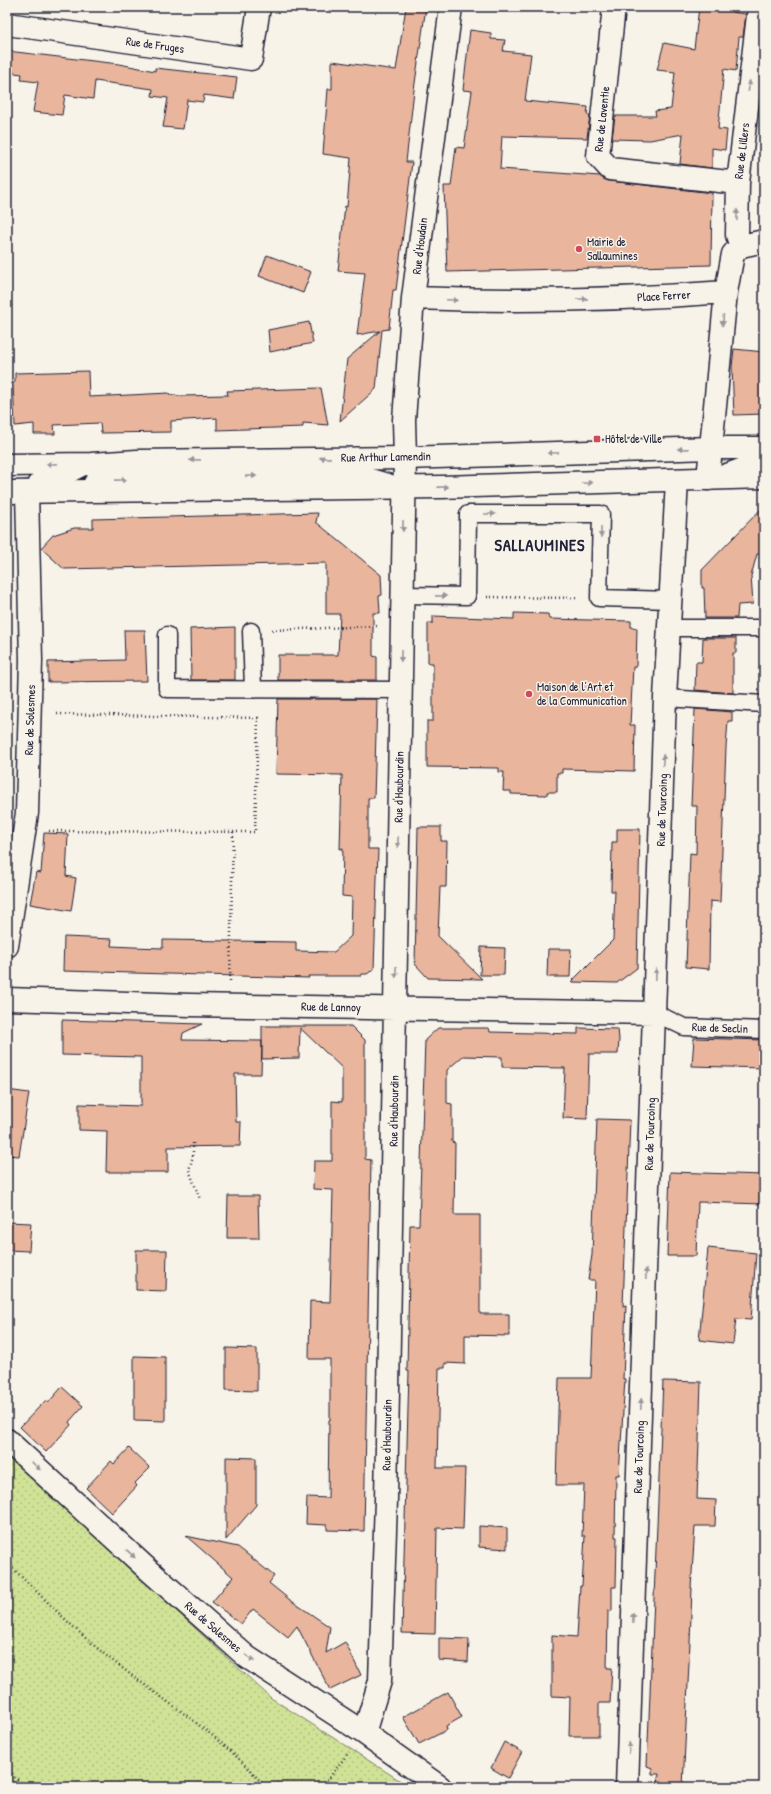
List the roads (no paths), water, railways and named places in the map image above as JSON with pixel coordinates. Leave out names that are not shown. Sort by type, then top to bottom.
[{"type":"street","name":"Rue de Fruges","points":[[7,24],[251,58],[259,7]]},
{"type":"street","name":"Rue d'Houdain","points":[[404,487],[404,420],[413,298],[451,7]]},
{"type":"street","name":"Rue de Laventie","points":[[614,7],[598,156],[610,169],[738,183]]},
{"type":"street","name":"Rue de Lillers","points":[[741,246],[737,235],[738,183],[759,7]]},
{"type":"street","points":[[708,479],[726,292],[733,254],[741,246],[764,241]]},
{"type":"street","name":"Place Ferrer","points":[[413,298],[484,301],[659,297],[726,292]]},
{"type":"street","name":"Rue Arthur Lamendin","points":[[7,465],[91,464],[145,461],[405,458],[711,448],[764,448]]},
{"type":"street","points":[[17,492],[404,487],[677,481],[764,477]]},
{"type":"street","name":"Rue de Tourcoing","points":[[628,1787],[665,698],[677,481]]},
{"type":"street","name":"Rue d'Haubourdin","points":[[364,1733],[380,1681],[386,1492],[396,1008],[404,487]]},
{"type":"street","name":"Rue de Solesmes","points":[[7,946],[27,813],[30,714],[31,660],[17,492]]},
{"type":"street","name":"Rue de Lannoy","points":[[7,999],[230,1006],[655,1013]]},
{"type":"street","name":"Rue de Solesmes","points":[[7,1440],[143,1565],[247,1657],[364,1733],[440,1787]]},
{"type":"lane","points":[[708,479],[751,463],[764,463]]},
{"type":"lane","points":[[7,482],[57,481],[91,464]]},
{"type":"lane","points":[[402,595],[467,596],[468,514],[601,514],[599,598],[671,600]]},
{"type":"lane","points":[[669,628],[764,628]]},
{"type":"lane","points":[[251,630],[253,689]]},
{"type":"lane","points":[[167,635],[168,689],[401,690]]},
{"type":"lane","points":[[665,698],[764,704]]},
{"type":"lane","name":"Rue de Seclin","points":[[655,1013],[684,1027],[764,1030]]},
{"type":"place","name":"Mairie de Sallaumines","points":[[579,249]]},
{"type":"place","name":"Hôtel de Ville","points":[[597,439]]},
{"type":"place","name":"Maison de l’Art et de la Communication","points":[[529,694]]},
{"type":"district","name":"SALLAUMINES","points":[[540,545]]}]
